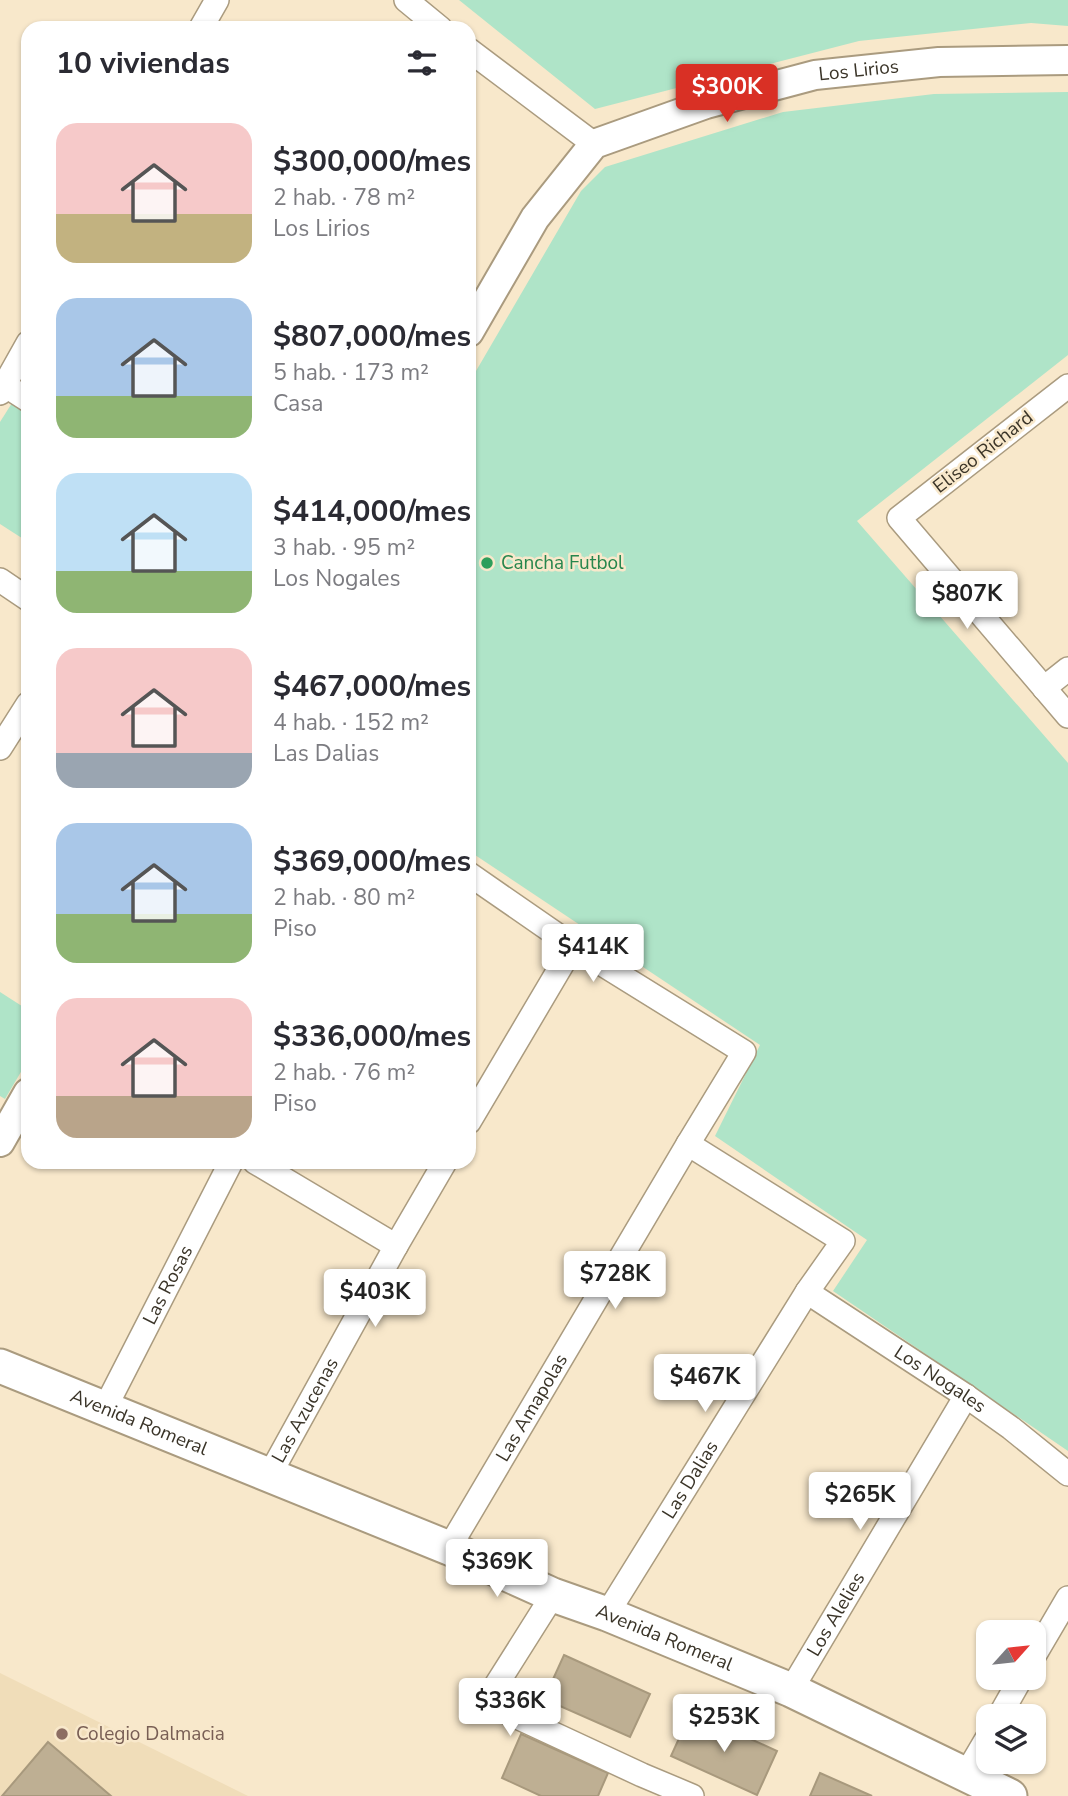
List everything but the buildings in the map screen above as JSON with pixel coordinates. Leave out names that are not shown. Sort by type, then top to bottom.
[{"type":"main road","name":"Avenida Romeral","points":[[0,1366],[449,1548],[553,1595],[607,1614],[791,1690],[968,1783],[1010,1796]]},
{"type":"street","points":[[205,21],[217,0]]},
{"type":"street","points":[[406,0],[426,21]]},
{"type":"street","points":[[476,55],[594,144],[535,218],[476,320]]},
{"type":"street","name":"Los Lirios","points":[[594,144],[706,104],[815,75],[939,62],[1068,60]]},
{"type":"street","points":[[21,356],[2,387],[21,396]]},
{"type":"street","name":"Eliseo Richard","points":[[1044,688],[899,518],[1068,386]]},
{"type":"street","points":[[0,580],[21,594]]},
{"type":"street","points":[[1068,669],[1044,688],[1068,716]]},
{"type":"street","points":[[0,748],[21,715]]},
{"type":"street","points":[[476,879],[573,946],[476,1110]]},
{"type":"street","name":"Las Amapolas","points":[[449,1548],[744,1052],[573,946]]},
{"type":"street","points":[[0,1142],[21,1105]]},
{"type":"street","name":"Las Dalias","points":[[607,1614],[807,1292],[843,1241],[688,1144]]},
{"type":"street","name":"Las Rosas","points":[[105,1408],[227,1169]]},
{"type":"street","points":[[267,1169],[396,1246]]},
{"type":"street","name":"Las Azucenas","points":[[269,1476],[441,1169]]},
{"type":"street","name":"Los Nogales","points":[[807,1292],[966,1396],[1068,1474]]},
{"type":"street","name":"Los Alelies","points":[[791,1690],[966,1396]]},
{"type":"street","points":[[553,1595],[495,1687],[494,1701],[502,1710],[692,1796]]},
{"type":"street","points":[[1046,1636],[1068,1598]]},
{"type":"street","points":[[968,1783],[976,1765]]},
{"type":"shaded area","name":"Colegio Dalmacia","points":[[0,1673],[248,1796],[0,1796]]},
{"type":"green space","points":[[459,0],[1068,0],[1068,26],[1031,23],[859,41],[595,109]]},
{"type":"green space","points":[[1068,92],[1068,355],[857,521],[1068,763],[1068,1451],[833,1291],[867,1240],[715,1136],[760,1045],[476,856],[476,371],[581,191],[605,167],[783,112],[934,94]]},
{"type":"green space","points":[[12,403],[21,409],[21,538],[0,524],[0,422]]},
{"type":"green space","points":[[0,992],[21,1006],[21,1072],[5,1099],[0,1096]]},
{"type":"place","name":"Cancha Futbol","points":[[487,563]]},
{"type":"place","name":"Colegio Dalmacia","points":[[62,1734]]}]
